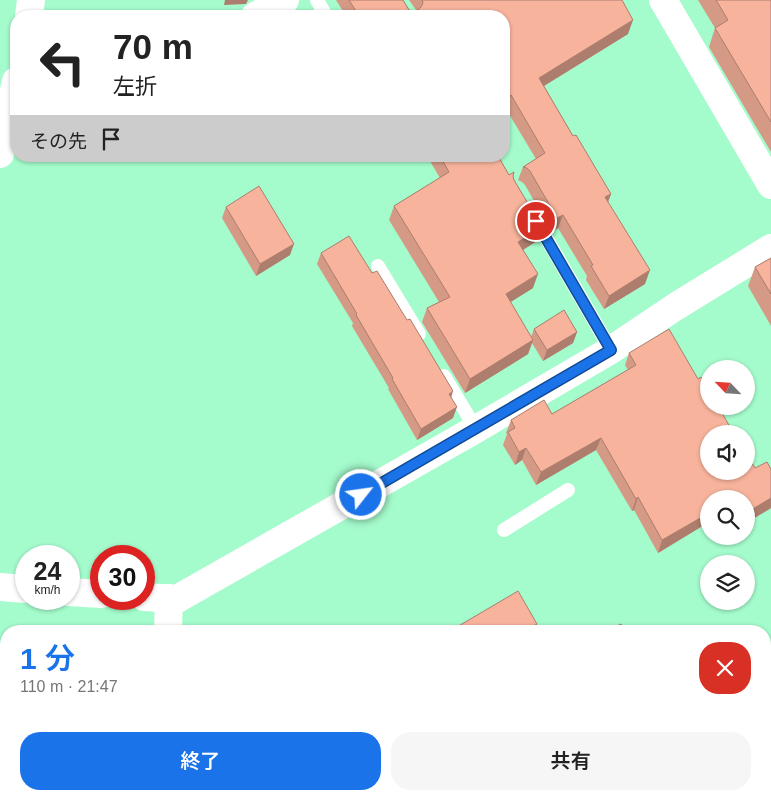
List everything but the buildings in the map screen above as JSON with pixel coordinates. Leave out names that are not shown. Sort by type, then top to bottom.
[{"type":"street","points":[[266,10],[285,0]]},
{"type":"street","points":[[663,0],[771,184]]},
{"type":"street","points":[[0,154],[10,108]]},
{"type":"street","points":[[166,625],[156,598],[177,599],[476,429],[611,350],[675,307],[771,248]]},
{"type":"street","points":[[0,587],[15,588]]},
{"type":"lane","points":[[527,206],[611,350]]},
{"type":"lane","points":[[378,266],[427,348]]},
{"type":"lane","points":[[437,364],[476,429]]},
{"type":"lane","points":[[504,530],[568,490]]},
{"type":"route","points":[[361,495],[611,350],[536,221]]}]
